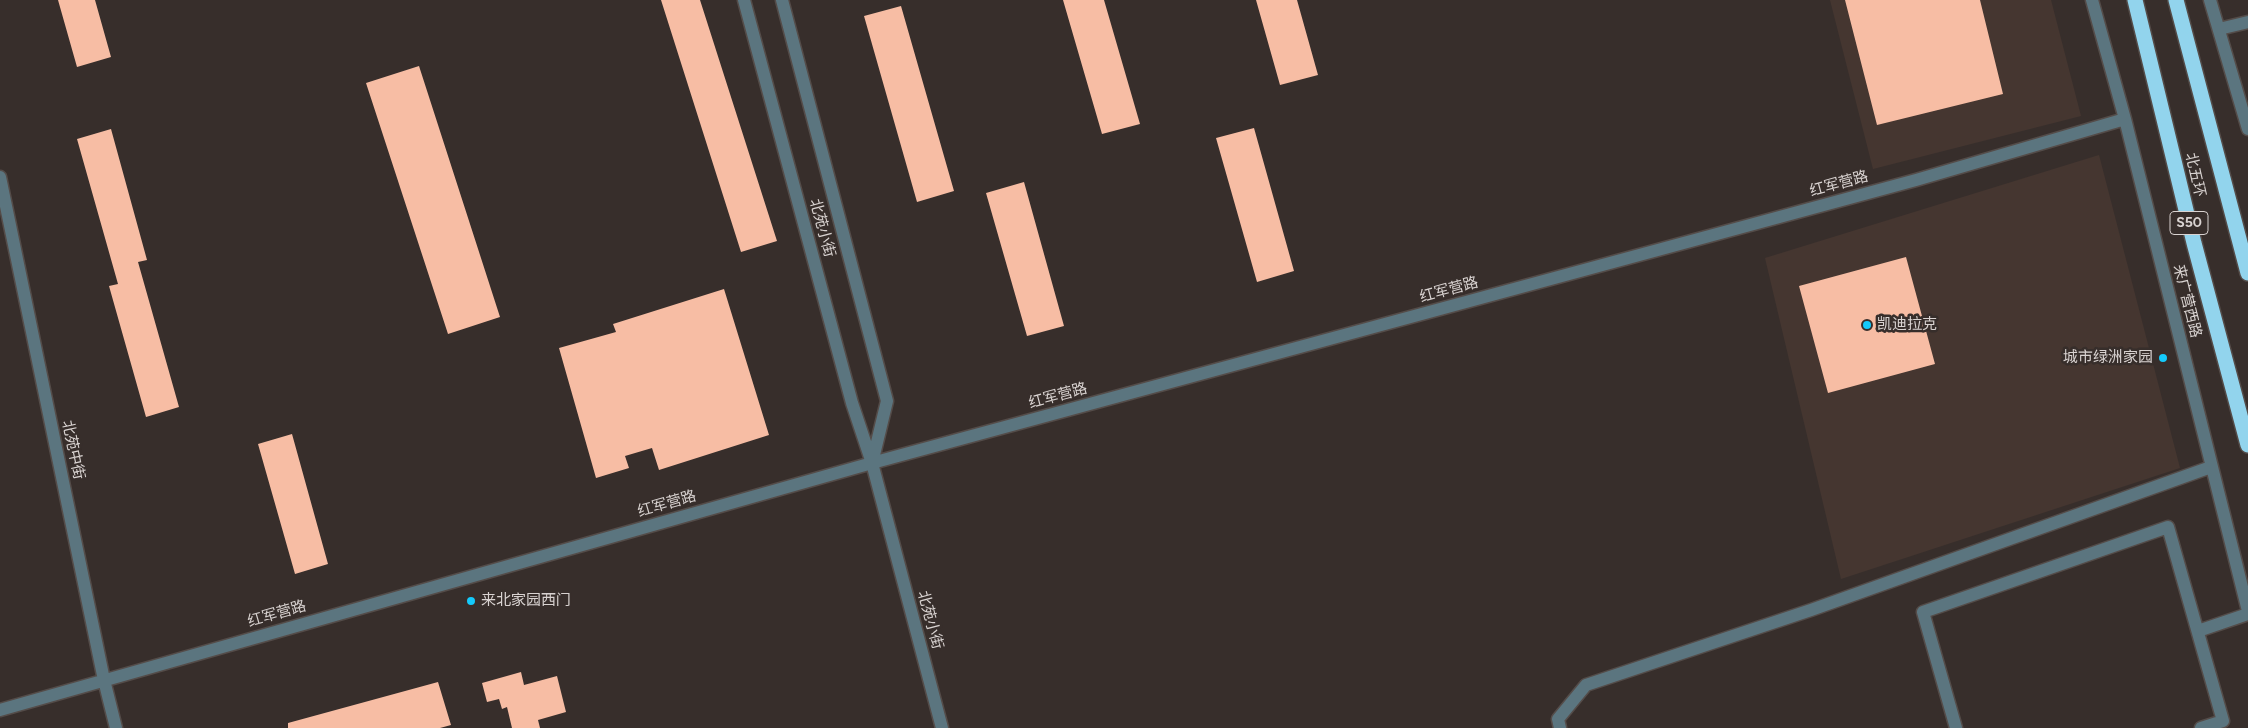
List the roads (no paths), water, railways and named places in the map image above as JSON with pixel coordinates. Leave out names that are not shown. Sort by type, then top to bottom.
[{"type":"highway","name":"北五环","points":[[2135,0],[2194,243],[2248,445]]},
{"type":"highway","name":"北五环","points":[[2176,0],[2248,273]]},
{"type":"street","name":"北苑小街","points":[[744,0],[852,403],[872,463],[942,728]]},
{"type":"street","name":"北苑小街","points":[[782,0],[888,401],[872,463]]},
{"type":"street","name":"来广营西路","points":[[2092,0],[2125,119],[2248,613]]},
{"type":"street","points":[[2210,0],[2248,129]]},
{"type":"street","points":[[2218,29],[2248,22]]},
{"type":"street","name":"红军营路","points":[[0,710],[872,463],[1916,180],[2125,119]]},
{"type":"street","name":"北苑中街","points":[[0,177],[104,680],[116,728]]},
{"type":"street","points":[[1560,728],[1558,719],[1586,685],[1811,610],[2211,467]]},
{"type":"street","points":[[1956,728],[1923,612],[2168,527],[2223,721],[2201,728]]},
{"type":"street","points":[[2198,631],[2248,613]]},
{"type":"place","name":"凯迪拉克","points":[[1867,325]]},
{"type":"place","name":"城市绿洲家园","points":[[2163,358]]},
{"type":"place","name":"来北家园西门","points":[[471,601]]}]
